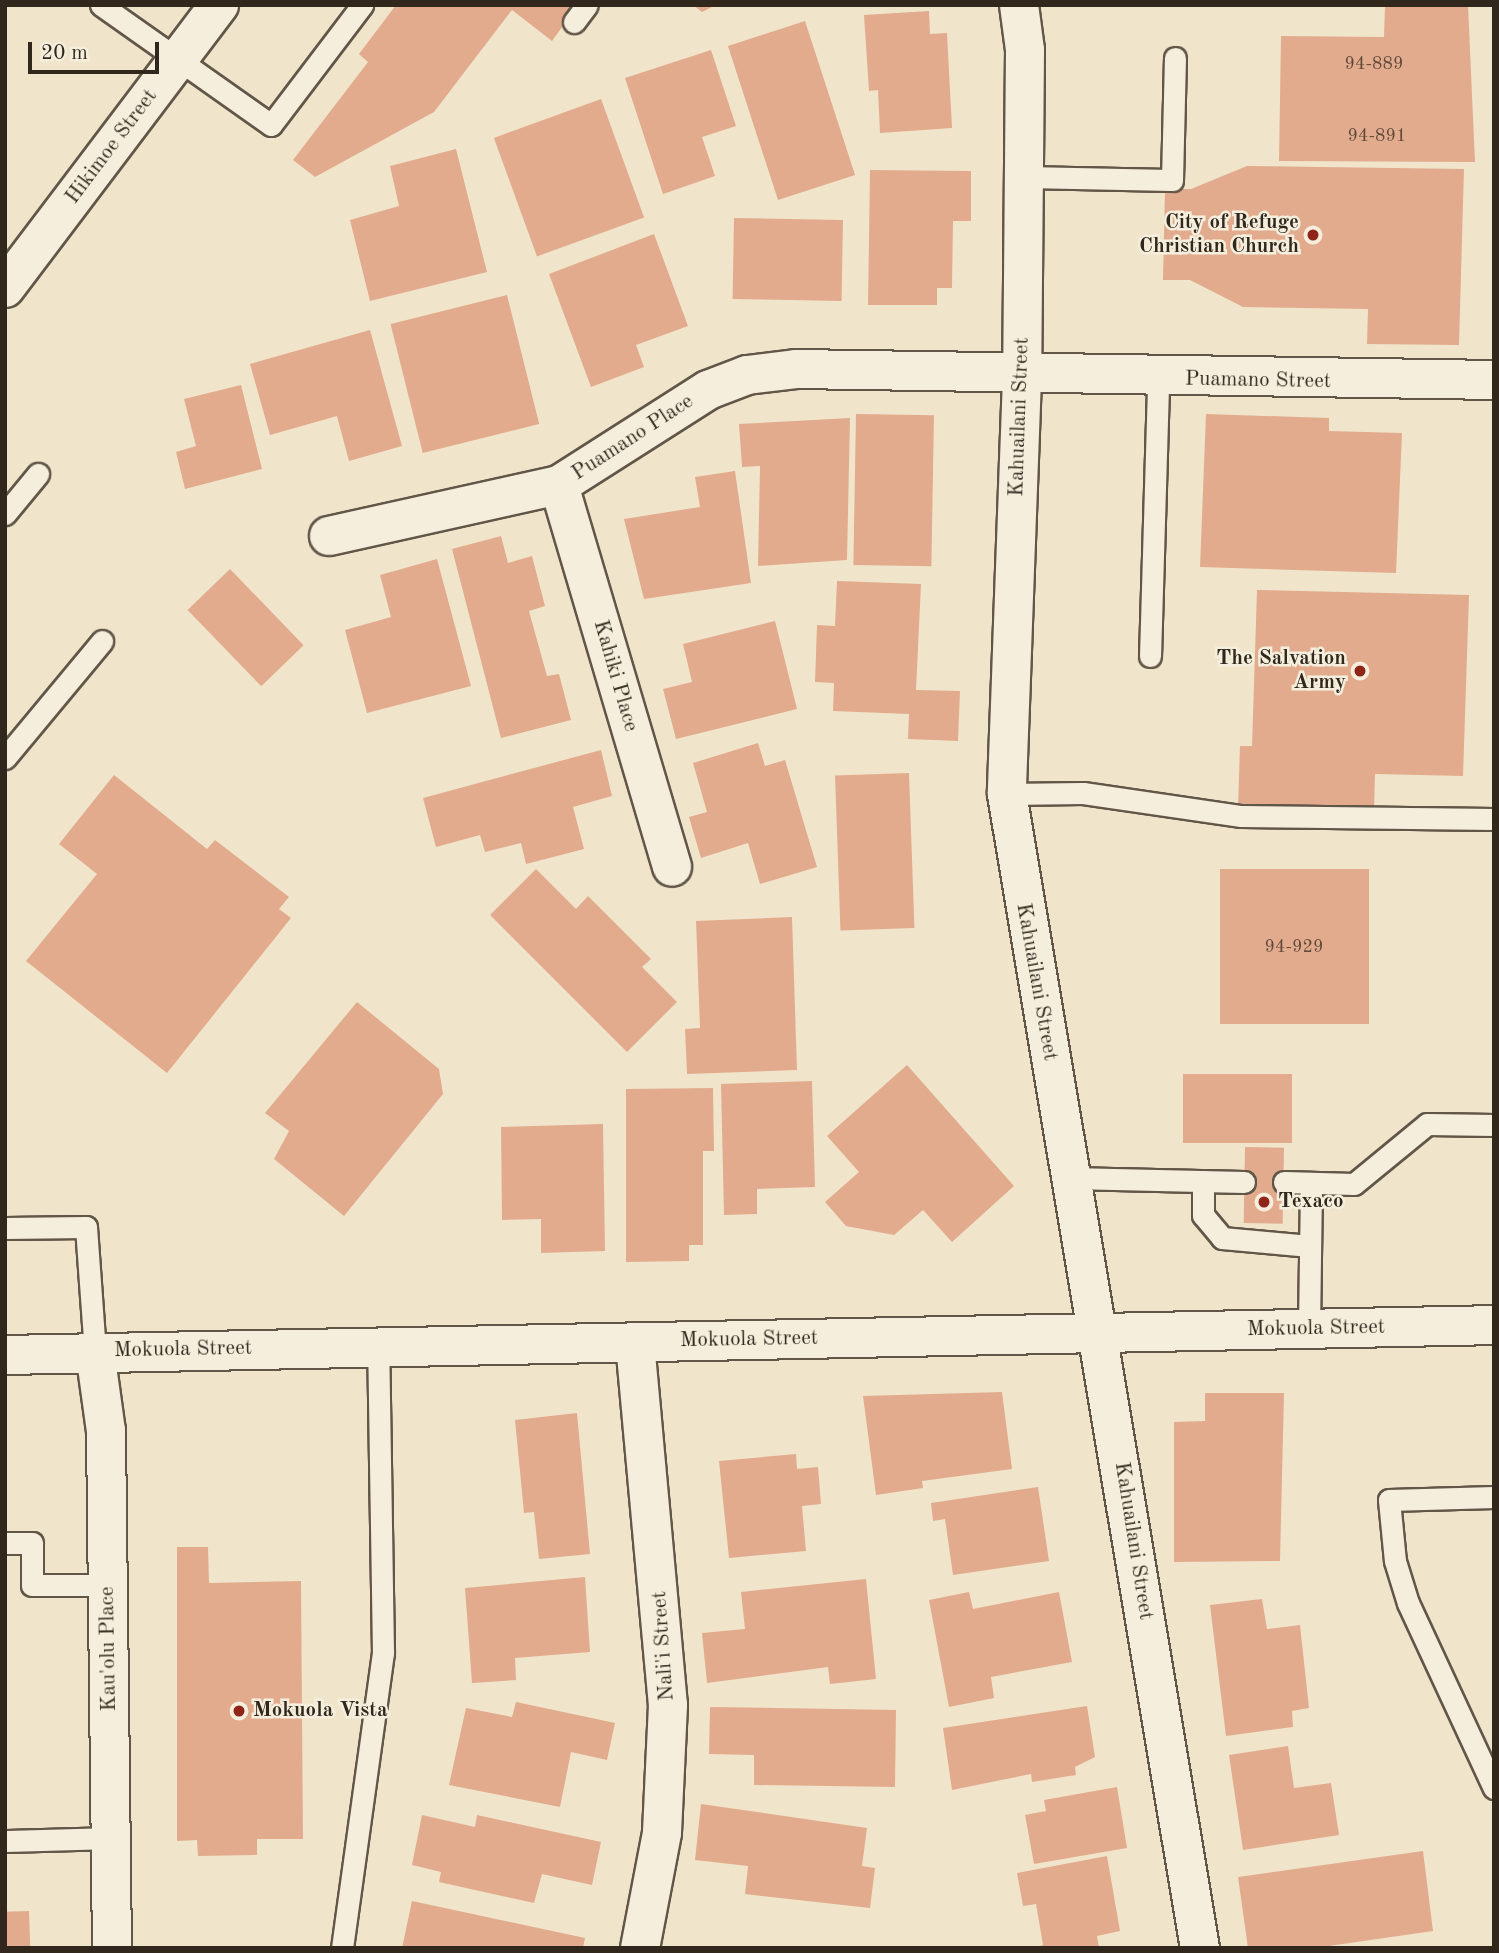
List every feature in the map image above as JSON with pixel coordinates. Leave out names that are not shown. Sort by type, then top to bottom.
[{"type":"street","name":"Hikimoe Street","points":[[8,279],[219,5]]},
{"type":"street","name":"Kahuailani Street","points":[[1019,5],[1024,177],[1022,378],[1007,794],[1200,1948]]},
{"type":"street","name":"Puamano Place","points":[[329,536],[559,485],[708,390],[747,375],[796,369],[1022,378]]},
{"type":"street","name":"Puamano Street","points":[[1022,378],[1494,380]]},
{"type":"street","name":"Kahiki Place","points":[[559,485],[671,867]]},
{"type":"street","name":"Mokuola Street","points":[[5,1355],[1494,1325]]},
{"type":"street","name":"Nali'i Street","points":[[635,1343],[668,1705],[662,1833],[640,1948]]},
{"type":"street","name":"Kau'olu Place","points":[[95,1352],[106,1431],[112,1948]]},
{"type":"lane","points":[[101,5],[271,125],[362,5]]},
{"type":"lane","points":[[1024,177],[1172,180],[1175,58]]},
{"type":"lane","points":[[1150,656],[1158,379]]},
{"type":"lane","points":[[5,514],[38,474]]},
{"type":"lane","points":[[5,758],[102,640]]},
{"type":"lane","points":[[1007,794],[1083,793],[1241,816],[1494,819]]},
{"type":"lane","points":[[1284,1182],[1354,1184],[1427,1124],[1494,1125]]},
{"type":"lane","points":[[1070,1178],[1244,1182]]},
{"type":"lane","points":[[1203,1181],[1203,1215],[1222,1238],[1310,1246]]},
{"type":"lane","points":[[1309,1329],[1311,1183]]},
{"type":"lane","points":[[5,1228],[86,1227],[95,1352]]},
{"type":"lane","points":[[342,1948],[383,1653],[379,1347]]},
{"type":"lane","points":[[1494,1497],[1389,1500],[1395,1561],[1408,1603],[1494,1788]]},
{"type":"lane","points":[[5,1543],[32,1543],[32,1585],[108,1584]]},
{"type":"lane","points":[[5,1841],[111,1838]]},
{"type":"building","points":[[396,5],[578,5],[552,41],[512,10],[434,112],[315,177],[293,160],[368,62],[359,54]]},
{"type":"building","points":[[693,5],[716,5],[702,12]]},
{"type":"building","points":[[1385,5],[1468,5],[1475,162],[1279,161],[1281,36],[1384,37]]},
{"type":"building","points":[[929,11],[930,34],[947,33],[952,128],[880,133],[878,90],[869,91],[864,15]]},
{"type":"building","points":[[805,21],[855,175],[778,200],[728,46]]},
{"type":"building","points":[[711,50],[736,126],[702,137],[715,176],[663,194],[625,78]]},
{"type":"building","points":[[601,99],[644,217],[537,256],[494,138]]},
{"type":"building","points":[[456,149],[487,272],[370,301],[350,220],[399,206],[390,166]]},
{"type":"building","name":"City of Refuge Christian Church","points":[[1247,166],[1464,169],[1459,345],[1367,344],[1368,309],[1243,307],[1190,280],[1163,280],[1165,189],[1191,189]]},
{"type":"building","points":[[870,170],[971,171],[971,221],[953,221],[952,288],[937,288],[937,305],[868,305]]},
{"type":"building","points":[[734,218],[843,220],[842,301],[733,299]]},
{"type":"building","points":[[654,234],[688,326],[636,345],[644,367],[591,387],[549,274]]},
{"type":"building","points":[[507,295],[539,424],[423,453],[391,324]]},
{"type":"building","points":[[370,330],[402,446],[349,461],[337,416],[270,435],[250,364]]},
{"type":"building","points":[[241,385],[262,469],[185,489],[176,452],[196,446],[184,399]]},
{"type":"building","points":[[856,414],[934,415],[931,566],[853,565]]},
{"type":"building","points":[[1206,414],[1329,418],[1329,431],[1402,433],[1396,573],[1200,567]]},
{"type":"building","points":[[850,418],[847,560],[758,566],[760,466],[742,467],[739,424]]},
{"type":"building","points":[[735,471],[751,583],[644,599],[624,519],[700,507],[695,477]]},
{"type":"building","points":[[501,536],[508,563],[532,556],[545,606],[529,611],[547,676],[559,674],[571,720],[501,738],[452,549]]},
{"type":"building","points":[[437,559],[471,686],[367,713],[345,630],[391,617],[380,575]]},
{"type":"building","points":[[230,569],[304,645],[261,686],[188,610]]},
{"type":"building","points":[[837,581],[921,584],[916,690],[960,691],[958,741],[908,739],[909,714],[833,711],[834,683],[815,682],[817,625],[835,626]]},
{"type":"building","name":"The Salvation Army","points":[[1257,590],[1469,595],[1463,776],[1375,774],[1374,811],[1238,808],[1240,746],[1252,746]]},
{"type":"building","points":[[775,621],[797,709],[676,739],[663,689],[692,682],[683,644]]},
{"type":"building","points":[[758,743],[765,766],[785,760],[817,867],[760,884],[748,843],[701,858],[689,817],[707,812],[693,763]]},
{"type":"building","points":[[601,750],[612,796],[573,807],[584,849],[526,864],[521,843],[485,852],[480,835],[436,847],[423,798]]},
{"type":"building","points":[[909,773],[914,928],[840,930],[835,776]]},
{"type":"building","points":[[114,775],[207,849],[215,840],[289,897],[279,909],[291,918],[167,1073],[26,961],[97,874],[59,844]]},
{"type":"building","points":[[536,869],[576,909],[588,896],[651,959],[642,967],[677,1002],[627,1052],[490,915]]},
{"type":"building","points":[[1220,869],[1369,869],[1369,1024],[1220,1024]]},
{"type":"building","points":[[792,917],[797,1070],[687,1074],[685,1029],[700,1028],[696,921]]},
{"type":"building","points":[[357,1002],[439,1069],[443,1094],[344,1216],[274,1159],[289,1131],[265,1113]]},
{"type":"building","points":[[907,1065],[1014,1186],[952,1242],[923,1210],[894,1235],[846,1226],[825,1202],[859,1172],[827,1136]]},
{"type":"building","points":[[1183,1074],[1292,1074],[1292,1143],[1183,1143]]},
{"type":"building","points":[[812,1081],[815,1187],[757,1189],[757,1214],[724,1215],[721,1084]]},
{"type":"building","points":[[713,1088],[714,1151],[703,1151],[703,1245],[689,1245],[689,1261],[626,1262],[626,1089]]},
{"type":"building","points":[[603,1124],[605,1251],[541,1253],[541,1219],[502,1220],[501,1127]]},
{"type":"building","name":"Texaco","points":[[1245,1147],[1284,1148],[1283,1224],[1244,1223]]},
{"type":"building","points":[[1002,1392],[1012,1469],[922,1481],[923,1488],[876,1495],[863,1396]]},
{"type":"building","points":[[1205,1393],[1284,1393],[1280,1561],[1174,1562],[1174,1422],[1205,1421]]},
{"type":"building","points":[[577,1413],[590,1554],[539,1559],[534,1512],[524,1513],[515,1420]]},
{"type":"building","points":[[796,1454],[797,1469],[818,1467],[821,1504],[802,1506],[806,1551],[729,1558],[719,1461]]},
{"type":"building","points":[[1038,1487],[1049,1561],[953,1575],[945,1519],[933,1521],[931,1503]]},
{"type":"building","name":"Mokuola Vista","points":[[177,1547],[208,1547],[209,1583],[301,1581],[303,1839],[257,1839],[257,1855],[198,1856],[197,1840],[177,1841]]},
{"type":"building","points":[[585,1577],[590,1652],[515,1658],[516,1680],[472,1683],[465,1588]]},
{"type":"building","points":[[866,1579],[876,1679],[830,1684],[828,1667],[707,1683],[702,1633],[745,1629],[741,1592]]},
{"type":"building","points":[[969,1592],[973,1609],[1059,1592],[1072,1662],[991,1677],[994,1698],[949,1707],[929,1600]]},
{"type":"building","points":[[1262,1599],[1267,1629],[1300,1625],[1309,1708],[1292,1711],[1293,1727],[1226,1736],[1210,1605]]},
{"type":"building","points":[[516,1702],[615,1723],[607,1760],[571,1752],[560,1807],[449,1785],[466,1708],[512,1717]]},
{"type":"building","points":[[1087,1706],[1095,1757],[1075,1767],[1076,1775],[1032,1782],[1031,1774],[952,1790],[943,1728]]},
{"type":"building","points":[[710,1707],[896,1710],[895,1787],[754,1785],[754,1755],[709,1754]]},
{"type":"building","points":[[1288,1746],[1294,1788],[1331,1783],[1339,1835],[1243,1850],[1229,1755]]},
{"type":"building","points":[[1117,1787],[1127,1848],[1034,1864],[1025,1815],[1046,1811],[1044,1800]]},
{"type":"building","points":[[701,1804],[867,1828],[862,1866],[875,1868],[870,1908],[745,1894],[748,1866],[695,1860]]},
{"type":"building","points":[[422,1815],[475,1827],[477,1815],[601,1842],[592,1885],[542,1874],[534,1903],[439,1882],[441,1872],[412,1865]]},
{"type":"building","points":[[1423,1851],[1433,1931],[1315,1948],[1248,1948],[1238,1877]]},
{"type":"building","points":[[1107,1856],[1120,1931],[1097,1936],[1099,1948],[1034,1948],[1043,1945],[1036,1904],[1023,1906],[1017,1873]]},
{"type":"building","points":[[412,1901],[585,1938],[583,1948],[402,1948]]},
{"type":"building","points":[[29,1911],[30,1948],[6,1948],[5,1912]]},
{"type":"place","name":"City of Refuge Christian Church","points":[[1313,235]]},
{"type":"place","name":"The Salvation Army","points":[[1360,671]]},
{"type":"place","name":"Texaco","points":[[1264,1202]]},
{"type":"place","name":"Mokuola Vista","points":[[239,1711]]}]
